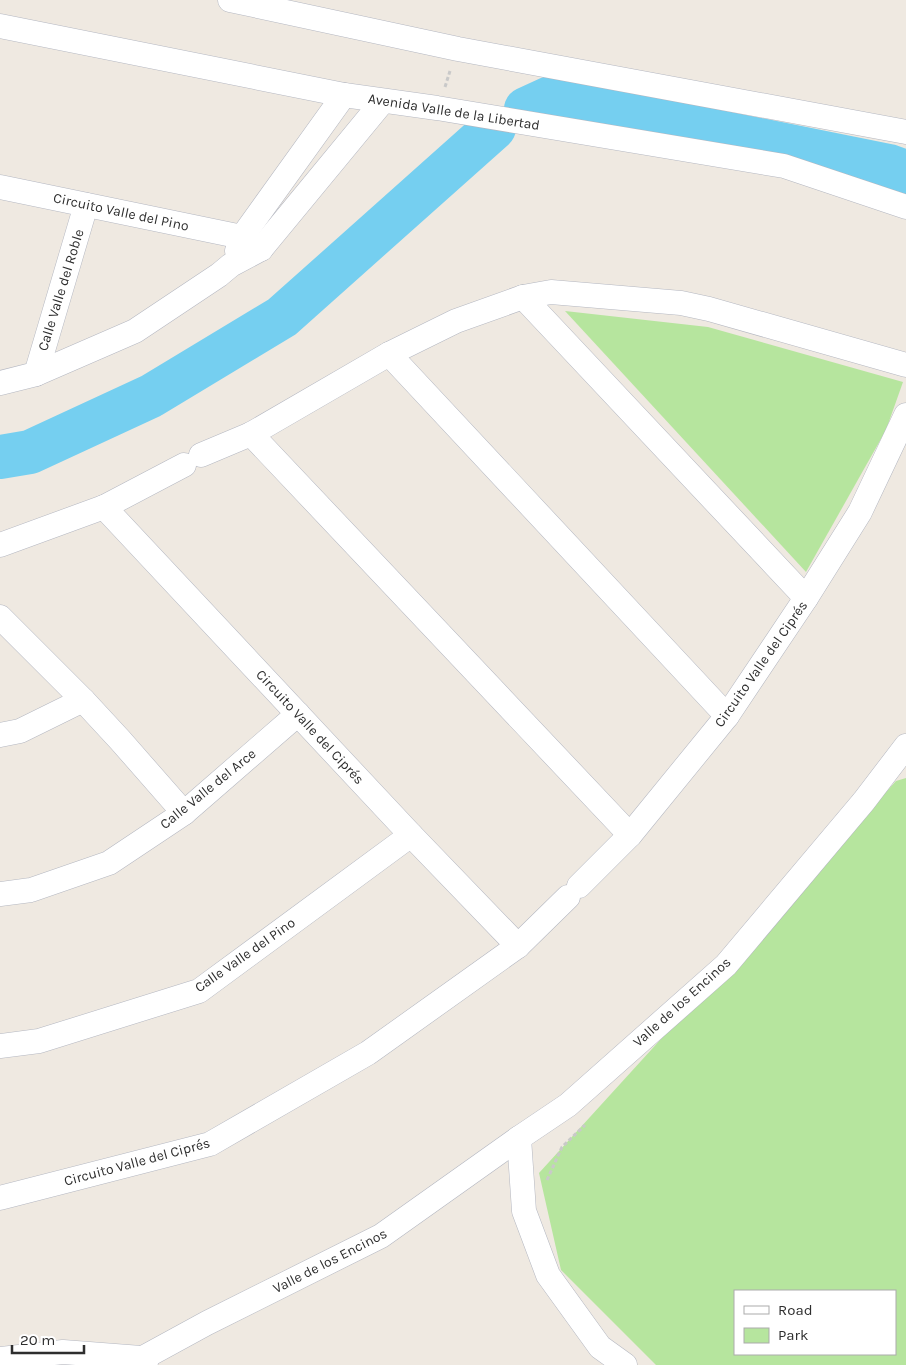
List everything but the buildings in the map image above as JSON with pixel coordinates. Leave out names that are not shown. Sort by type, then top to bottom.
[{"type":"street","points":[[230,0],[458,50],[906,132]]},
{"type":"street","name":"Avenida Valle de la Libertad","points":[[0,26],[344,95],[437,108],[784,166],[906,207]]},
{"type":"street","points":[[252,243],[344,95]]},
{"type":"street","points":[[0,383],[36,374],[135,331],[219,275],[252,243],[383,101]]},
{"type":"street","name":"Circuito Valle del Pino","points":[[0,187],[252,243]]},
{"type":"street","name":"Calle Valle del Roble","points":[[36,374],[86,205]]},
{"type":"street","points":[[0,545],[104,507],[193,460],[251,434],[389,354],[456,321],[523,297],[552,292],[681,303],[709,309],[906,365]]},
{"type":"street","points":[[523,297],[806,598]]},
{"type":"street","points":[[389,354],[727,716]]},
{"type":"street","name":"Circuito Valle del Ciprés","points":[[0,1198],[210,1144],[368,1053],[518,946],[630,835],[727,716],[806,598],[860,512],[906,415]]},
{"type":"street","points":[[251,434],[630,835]]},
{"type":"street","name":"Circuito Valle del Ciprés","points":[[104,507],[411,835],[518,946]]},
{"type":"street","points":[[0,617],[83,700],[184,813]]},
{"type":"street","points":[[0,735],[20,731],[83,700]]},
{"type":"street","name":"Calle Valle del Arce","points":[[0,894],[31,890],[110,863],[184,813],[298,714]]},
{"type":"street","name":"Valle de los Encinos","points":[[141,1363],[207,1323],[381,1236],[568,1105],[726,965],[864,801],[906,746]]},
{"type":"street","points":[[883,776],[906,767]]},
{"type":"street","name":"Calle Valle del Pino","points":[[0,1046],[38,1041],[199,991],[411,835]]},
{"type":"street","points":[[519,1138],[524,1211],[548,1275],[600,1347],[625,1365]]},
{"type":"street","points":[[0,1359],[63,1352],[141,1363]]},
{"type":"path","points":[[437,108],[458,50]]},
{"type":"path","points":[[545,1184],[562,1147],[590,1120]]},
{"type":"green space","points":[[565,311],[708,327],[903,382],[886,430],[806,572]]},
{"type":"green space","points":[[906,778],[906,1365],[656,1365],[561,1270],[539,1173],[896,781]]},
{"type":"waterway","points":[[526,109],[550,98],[889,166],[906,172]]},
{"type":"waterway","points":[[0,457],[30,452],[151,396],[282,317],[494,128]]}]
